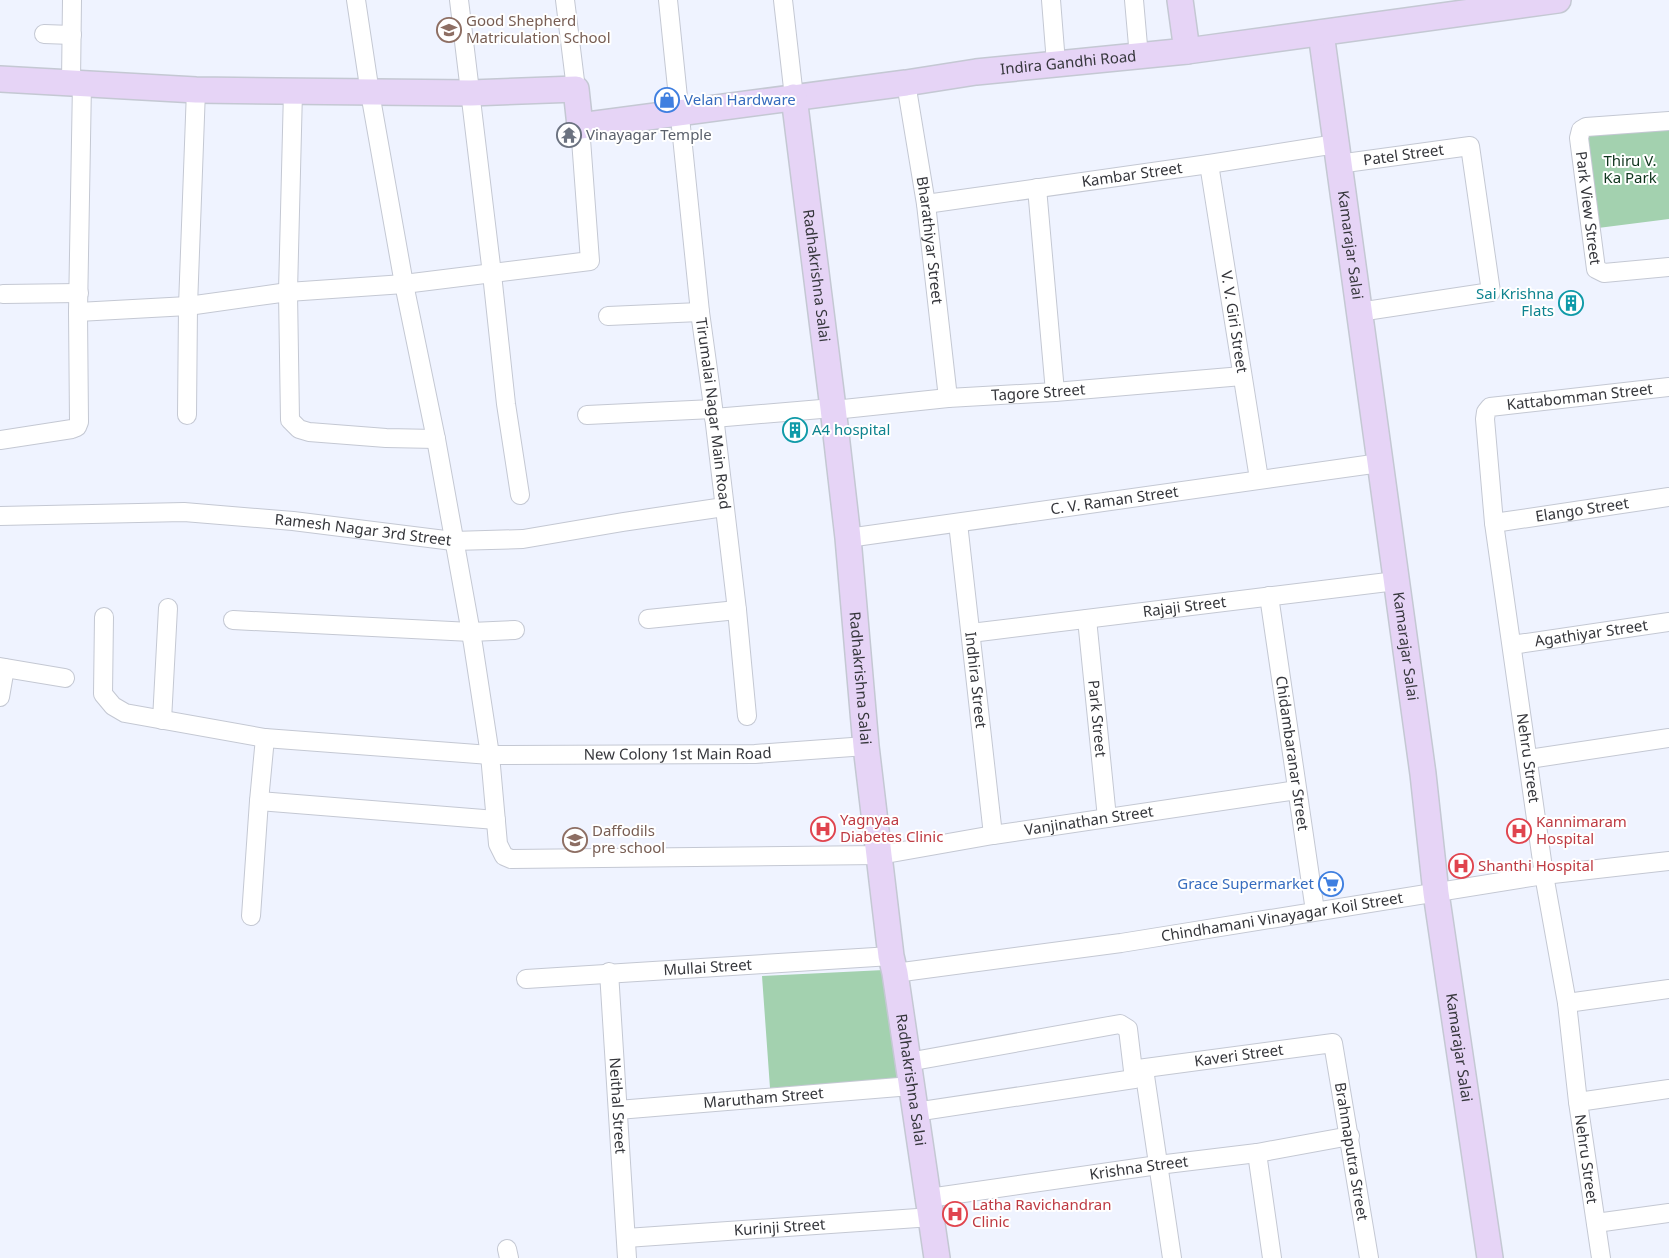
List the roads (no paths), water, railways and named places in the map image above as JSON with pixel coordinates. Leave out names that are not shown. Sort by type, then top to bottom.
[{"type":"street","points":[[0,440],[72,429],[79,424],[76,83],[72,35],[72,0]]},
{"type":"street","name":"Vanjinathan Street","points":[[356,0],[370,93],[404,284],[436,439],[471,632],[490,755],[498,844],[504,856],[511,860],[880,855],[993,835],[1297,790]]},
{"type":"street","points":[[459,0],[506,404],[520,495]]},
{"type":"street","points":[[78,312],[188,306],[288,292],[404,284],[590,261],[580,126],[565,0]]},
{"type":"street","name":"Tirumalai Nagar Main Road","points":[[668,0],[700,312],[737,610],[747,716]]},
{"type":"street","points":[[784,0],[794,97]]},
{"type":"street","points":[[1051,0],[1056,63]]},
{"type":"street","points":[[1134,0],[1139,57]]},
{"type":"street","points":[[1180,0],[1186,51]]},
{"type":"street","name":"Indira Gandhi Road","points":[[580,126],[976,72],[1186,51],[1558,0]]},
{"type":"street","name":"Kamarajar Salai","points":[[1321,33],[1423,774],[1436,893],[1490,1258]]},
{"type":"street","points":[[44,34],[72,35]]},
{"type":"street","points":[[0,79],[196,90],[294,92],[471,93],[576,89]]},
{"type":"street","name":"Bharathiyar Street","points":[[906,83],[926,204],[948,398]]},
{"type":"street","points":[[187,415],[188,306],[196,90]]},
{"type":"street","points":[[294,92],[288,292],[290,420],[299,429],[309,432],[386,438],[436,439]]},
{"type":"street","name":"Radhakrishna Salai","points":[[794,97],[834,409],[848,538],[866,746],[893,964],[937,1258]]},
{"type":"street","name":"Park View Street","points":[[1669,121],[1586,127],[1581,130],[1579,138],[1596,269],[1604,273],[1669,267]]},
{"type":"street","name":"Patel Street","points":[[1337,154],[1470,146],[1491,292],[1359,312]]},
{"type":"street","name":"Kambar Street","points":[[926,204],[1209,164],[1337,154]]},
{"type":"street","name":"V. V. Giri Street","points":[[1209,164],[1259,480]]},
{"type":"street","points":[[1037,188],[1055,392]]},
{"type":"street","points":[[3,294],[78,293]]},
{"type":"street","points":[[608,316],[700,312]]},
{"type":"street","name":"Tagore Street","points":[[587,415],[834,409],[948,398],[1055,392],[1242,376]]},
{"type":"street","name":"Kattabomman Street","points":[[1490,407],[1669,387]]},
{"type":"street","name":"Nehru Street","points":[[1490,407],[1486,412],[1485,419],[1494,522],[1544,875],[1567,1003],[1578,1102],[1601,1258]]},
{"type":"street","name":"C. V. Raman Street","points":[[848,538],[1380,463]]},
{"type":"street","name":"Elango Street","points":[[1494,522],[1669,498]]},
{"type":"street","name":"Ramesh Nagar 3rd Street","points":[[0,516],[184,512],[293,521],[454,541],[522,539],[724,507]]},
{"type":"street","name":"Indhira Street","points":[[958,523],[993,835]]},
{"type":"street","name":"Rajaji Street","points":[[971,633],[1396,580]]},
{"type":"street","name":"Chidambaranar Street","points":[[1269,596],[1315,911]]},
{"type":"street","points":[[162,720],[168,608]]},
{"type":"street","points":[[648,619],[737,610]]},
{"type":"street","name":"New Colony 1st Main Road","points":[[104,617],[104,694],[113,706],[125,713],[265,738],[490,755],[754,754],[866,746]]},
{"type":"street","name":"Park Street","points":[[1087,619],[1107,818]]},
{"type":"street","points":[[233,620],[471,632],[515,630]]},
{"type":"street","name":"Agathiyar Street","points":[[1512,645],[1669,622]]},
{"type":"street","points":[[0,697],[2,667],[65,678]]},
{"type":"street","points":[[251,916],[265,738]]},
{"type":"street","points":[[1529,759],[1669,738]]},
{"type":"street","points":[[259,801],[496,820]]},
{"type":"street","name":"Chindhamani Vinayagar Koil Street","points":[[893,964],[1121,943],[1544,875],[1669,861]]},
{"type":"street","name":"Mullai Street","points":[[526,979],[609,972],[893,964]]},
{"type":"street","name":"Neithal Street","points":[[609,972],[627,1258]]},
{"type":"street","points":[[1567,1003],[1669,989]]},
{"type":"street","name":"Marutham Street","points":[[618,1110],[909,1074],[1120,1024],[1128,1029],[1139,1074]]},
{"type":"street","name":"Kaveri Street","points":[[916,1112],[1139,1074],[1333,1044]]},
{"type":"street","name":"Brahmaputra Street","points":[[1333,1044],[1350,1136],[1369,1258]]},
{"type":"street","points":[[1139,1074],[1158,1165],[1172,1258]]},
{"type":"street","points":[[1578,1102],[1669,1089]]},
{"type":"street","name":"Krishna Street","points":[[931,1208],[1158,1165],[1257,1153],[1350,1136]]},
{"type":"street","points":[[1257,1153],[1272,1258]]},
{"type":"street","name":"Kurinji Street","points":[[626,1238],[931,1208]]},
{"type":"street","points":[[1596,1223],[1669,1213]]},
{"type":"place","name":"Good Shepherd Matriculation School","points":[[449,30]]},
{"type":"place","name":"Velan Hardware","points":[[667,100]]},
{"type":"place","name":"Vinayagar Temple","points":[[569,135]]},
{"type":"place","name":"Sai Krishna Flats","points":[[1571,303]]},
{"type":"place","name":"A4 hospital","points":[[795,430]]},
{"type":"place","name":"Yagnyaa Diabetes Clinic","points":[[823,829]]},
{"type":"place","name":"Kannimaram Hospital","points":[[1519,831]]},
{"type":"place","name":"Daffodils pre school","points":[[575,840]]},
{"type":"place","name":"Shanthi Hospital","points":[[1461,866]]},
{"type":"place","name":"Grace Supermarket","points":[[1331,884]]},
{"type":"place","name":"Latha Ravichandran Clinic","points":[[955,1214]]},
{"type":"park label","name":"Thiru V. Ka Park","points":[[1630,170]]}]
